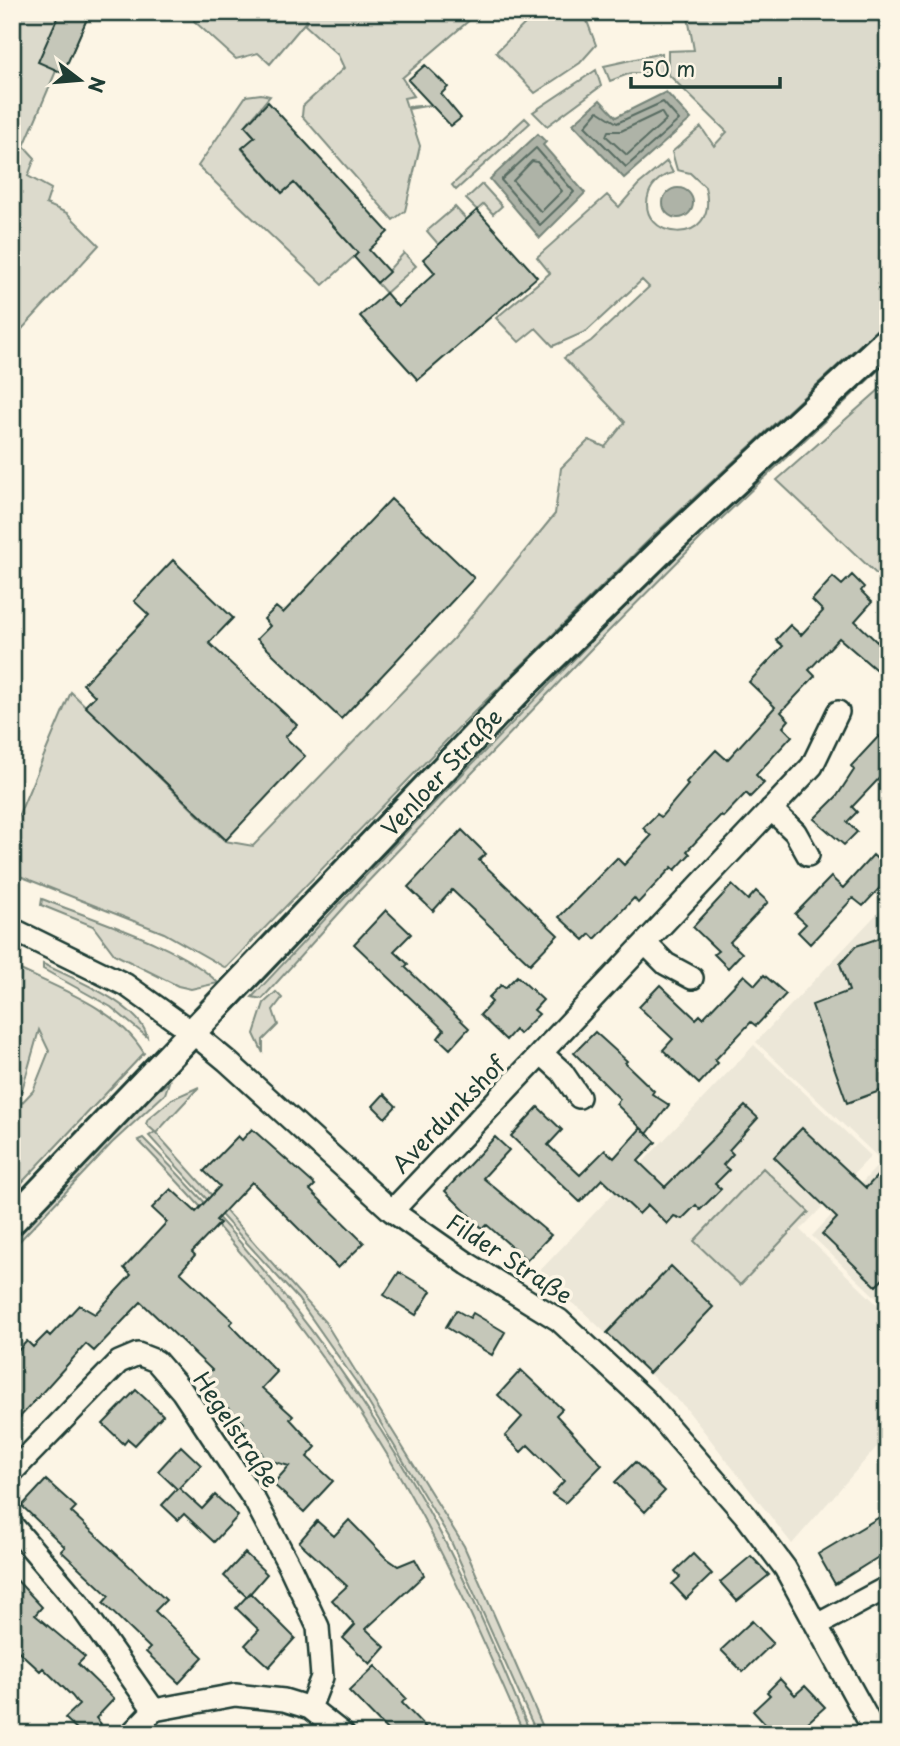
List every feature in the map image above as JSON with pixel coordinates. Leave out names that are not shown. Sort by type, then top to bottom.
[{"type":"main road","name":"Venloer Straße","points":[[12,1221],[522,687],[668,544],[888,341]]},
{"type":"street","name":"Averdunkshof","points":[[392,1210],[812,766],[838,712]]},
{"type":"street","points":[[771,809],[795,832],[808,855]]},
{"type":"street","name":"Filder Straße","points":[[12,929],[126,985],[193,1034],[227,1061],[392,1210],[468,1264],[559,1320],[645,1400],[746,1516],[785,1569],[876,1734]]},
{"type":"street","points":[[645,943],[666,964],[692,978]]},
{"type":"street","points":[[541,1053],[562,1072],[579,1097]]},
{"type":"street","name":"Hegelstraße","points":[[12,1472],[119,1362],[138,1354],[156,1361],[182,1391],[255,1501],[318,1627],[322,1677],[310,1709]]},
{"type":"street","points":[[12,1525],[79,1605],[154,1710]]},
{"type":"street","points":[[817,1625],[888,1587]]},
{"type":"street","points":[[131,1734],[154,1710],[235,1695],[284,1700],[310,1709],[343,1734]]},
{"type":"shaded area","points":[[12,12],[90,12],[63,73],[56,71],[24,146],[35,158],[28,176],[51,189],[46,204],[67,213],[99,245],[12,340]]},
{"type":"shaded area","points":[[197,12],[479,12],[402,78],[414,96],[404,98],[407,107],[432,105],[408,109],[420,146],[405,211],[393,220],[302,116],[303,106],[344,68],[338,55],[305,25],[307,20],[270,64],[258,53],[236,59],[194,21]]},
{"type":"shaded area","points":[[537,12],[606,12],[587,21],[596,45],[580,63],[535,93],[496,52]]},
{"type":"shaded area","points":[[687,12],[888,12],[888,319],[656,533],[469,717],[226,968],[164,933],[12,873],[12,831],[71,692],[225,841],[253,846],[453,639],[555,514],[561,468],[589,440],[605,447],[625,422],[564,358],[591,341],[649,287],[642,280],[587,331],[553,346],[536,328],[519,342],[496,318],[550,273],[537,257],[607,195],[619,207],[638,185],[667,161],[673,173],[658,180],[649,193],[648,209],[653,221],[664,229],[677,232],[691,229],[701,221],[707,207],[705,187],[690,173],[677,170],[672,152],[701,127],[714,146],[727,132],[668,74],[668,51],[694,50]]},
{"type":"shaded area","points":[[662,53],[662,73],[631,73],[610,81],[604,66]]},
{"type":"shaded area","points":[[596,70],[601,86],[547,126],[533,112]]},
{"type":"shaded area","points":[[246,96],[270,96],[245,126],[255,137],[242,149],[282,193],[294,183],[358,253],[323,285],[198,166]]},
{"type":"shaded area","points":[[525,118],[530,123],[456,190],[452,185]]},
{"type":"shaded area","points":[[482,184],[502,206],[493,214],[484,204],[477,210],[466,199]]},
{"type":"shaded area","points":[[455,207],[467,220],[439,245],[427,231]]},
{"type":"shaded area","points":[[404,253],[416,266],[386,293],[377,283]]},
{"type":"shaded area","points":[[888,352],[888,361],[703,536],[592,648],[359,891],[262,999],[252,997],[415,823],[677,553]]},
{"type":"shaded area","points":[[888,382],[888,585],[777,480]]},
{"type":"shaded area","points":[[42,899],[160,946],[183,957],[218,983],[191,989],[178,986],[114,954],[93,926],[41,905]]},
{"type":"shaded area","points":[[888,902],[888,1309],[812,1236],[882,1161],[756,1042]]},
{"type":"shaded area","points":[[43,964],[119,1004],[142,1025],[147,1037],[111,1007],[43,969]]},
{"type":"shaded area","points":[[12,966],[102,1011],[132,1037],[144,1053],[12,1193],[12,1113],[33,1091],[49,1051],[39,1030],[22,1090],[12,1100]]},
{"type":"shaded area","points":[[276,992],[282,998],[273,1010],[278,1025],[263,1040],[263,1053],[254,1034],[264,1003]]},
{"type":"shaded area","points":[[754,1045],[871,1156],[800,1230],[888,1315],[888,1434],[792,1544],[685,1407],[579,1308],[534,1277]]},
{"type":"shaded area","points":[[169,1082],[165,1094],[112,1143],[12,1249],[12,1240],[150,1096]]},
{"type":"shaded area","points":[[199,1087],[156,1133],[325,1322],[464,1546],[546,1734],[537,1734],[449,1537],[356,1382],[298,1299],[149,1136],[155,1132],[146,1124],[148,1119],[172,1099]]},
{"type":"shaded area","points":[[143,1138],[190,1186],[277,1287],[357,1394],[394,1451],[458,1568],[531,1734],[524,1734],[451,1573],[374,1433],[281,1301],[211,1219],[138,1140]]},
{"type":"shaded area","points":[[763,1168],[809,1212],[740,1285],[694,1241]]},
{"type":"water","points":[[666,92],[691,119],[624,178],[573,124],[600,100],[616,117]]},
{"type":"water","points":[[538,134],[546,142],[543,145],[585,193],[540,238],[490,179]]},
{"type":"water","points":[[678,188],[689,192],[693,203],[689,214],[678,218],[667,214],[663,203],[667,192]]},
{"type":"building","points":[[60,12],[90,12],[63,73],[38,62]]},
{"type":"building","points":[[425,65],[448,87],[441,94],[461,118],[451,126],[408,80]]},
{"type":"building","points":[[268,102],[388,232],[369,250],[389,272],[377,283],[354,257],[358,253],[294,183],[282,193],[242,148],[255,137],[245,126]]},
{"type":"building","points":[[477,210],[537,277],[418,380],[360,316],[386,293],[398,307],[435,273],[423,259]]},
{"type":"building","points":[[391,499],[474,578],[341,719],[257,639],[270,626],[264,619],[276,607],[283,613]]},
{"type":"building","points":[[173,560],[233,618],[209,643],[297,725],[285,737],[305,756],[226,840],[85,706],[95,696],[83,684],[149,615],[134,601]]},
{"type":"building","points":[[852,575],[864,587],[861,591],[872,602],[855,621],[877,642],[888,630],[888,680],[839,638],[809,670],[815,676],[781,712],[789,720],[783,727],[792,736],[756,775],[764,783],[750,797],[746,793],[723,817],[721,815],[687,851],[690,854],[675,870],[672,867],[638,903],[634,898],[595,939],[590,934],[584,940],[559,917],[617,858],[624,865],[651,836],[643,828],[657,814],[661,817],[688,785],[686,782],[716,750],[727,760],[775,707],[749,682],[783,646],[776,640],[790,625],[801,635],[823,611],[812,600],[833,577],[842,585]]},
{"type":"building","points":[[879,736],[888,744],[888,769],[852,807],[857,812],[847,822],[857,832],[844,845],[814,819],[837,796],[854,770],[851,766]]},
{"type":"building","points":[[462,830],[486,854],[479,860],[558,935],[530,964],[452,890],[433,911],[408,887]]},
{"type":"building","points":[[873,855],[888,869],[888,879],[863,906],[853,898],[810,944],[798,932],[806,924],[795,914],[831,877],[843,888]]},
{"type":"building","points":[[732,885],[748,900],[756,891],[768,902],[730,942],[742,953],[728,968],[714,954],[718,951],[693,927]]},
{"type":"building","points":[[386,910],[411,934],[394,951],[408,964],[405,967],[469,1028],[450,1049],[438,1038],[444,1030],[354,944]]},
{"type":"building","points":[[888,935],[888,1088],[847,1103],[812,1005],[849,991],[840,964],[856,946]]},
{"type":"building","points":[[744,975],[755,985],[764,975],[786,994],[756,1026],[751,1022],[715,1060],[718,1063],[699,1084],[663,1050],[673,1039],[639,1007],[660,985],[696,1019],[700,1015],[703,1018]]},
{"type":"building","points":[[517,976],[543,1000],[534,1010],[539,1014],[519,1034],[515,1030],[506,1040],[480,1015],[492,1002],[488,998],[501,985],[505,988]]},
{"type":"building","points":[[595,1032],[627,1061],[625,1063],[654,1091],[652,1094],[669,1105],[647,1134],[616,1104],[620,1099],[574,1053]]},
{"type":"building","points":[[384,1094],[396,1106],[385,1118],[373,1106]]},
{"type":"building","points":[[745,1106],[758,1118],[729,1150],[733,1154],[723,1165],[729,1170],[715,1184],[721,1189],[700,1210],[696,1205],[682,1219],[674,1216],[667,1224],[648,1205],[639,1214],[602,1179],[580,1202],[511,1136],[538,1107],[562,1130],[548,1145],[580,1175],[605,1150],[614,1158],[641,1128],[656,1142],[638,1161],[665,1187]]},
{"type":"building","points":[[802,1128],[866,1188],[888,1164],[888,1274],[876,1286],[822,1234],[837,1218],[774,1157]]},
{"type":"building","points":[[252,1129],[315,1185],[310,1190],[364,1243],[338,1268],[252,1182],[216,1220],[220,1223],[192,1252],[195,1255],[180,1272],[233,1321],[230,1324],[277,1372],[262,1388],[293,1416],[290,1419],[316,1447],[307,1457],[333,1481],[304,1512],[273,1484],[289,1466],[265,1459],[260,1451],[254,1449],[237,1431],[244,1423],[201,1382],[212,1370],[141,1302],[94,1351],[86,1344],[12,1426],[12,1357],[27,1341],[33,1347],[47,1333],[50,1336],[79,1305],[95,1314],[131,1275],[124,1268],[167,1222],[152,1208],[171,1189],[196,1212],[220,1186],[204,1171],[238,1136],[242,1140]]},
{"type":"building","points":[[495,1137],[509,1150],[483,1178],[551,1235],[527,1260],[487,1225],[483,1229],[445,1191]]},
{"type":"building","points":[[671,1266],[713,1307],[649,1373],[607,1333]]},
{"type":"building","points":[[399,1272],[431,1291],[416,1315],[384,1295]]},
{"type":"building","points":[[456,1310],[470,1318],[473,1313],[505,1332],[492,1355],[446,1327]]},
{"type":"building","points":[[521,1370],[562,1409],[556,1415],[602,1465],[565,1503],[552,1494],[564,1481],[528,1445],[521,1452],[505,1436],[522,1417],[498,1395]]},
{"type":"building","points":[[136,1390],[163,1415],[135,1445],[128,1439],[124,1444],[103,1424]]},
{"type":"building","points":[[181,1446],[201,1465],[179,1488],[202,1509],[215,1495],[238,1516],[214,1542],[184,1514],[178,1520],[162,1505],[177,1489],[158,1471]]},
{"type":"building","points":[[635,1462],[665,1491],[645,1512],[615,1482]]},
{"type":"building","points":[[46,1480],[76,1507],[71,1512],[166,1600],[155,1611],[203,1657],[179,1683],[146,1652],[150,1648],[103,1603],[109,1596],[61,1551],[65,1547],[22,1506]]},
{"type":"building","points":[[888,1512],[888,1551],[835,1584],[818,1554]]},
{"type":"building","points":[[349,1520],[385,1557],[398,1566],[415,1559],[424,1575],[366,1629],[385,1647],[370,1664],[343,1638],[355,1625],[332,1600],[347,1586],[299,1542],[317,1521],[334,1536]]},
{"type":"building","points":[[245,1553],[267,1574],[247,1597],[224,1576]]},
{"type":"building","points":[[693,1554],[712,1574],[686,1599],[672,1584],[680,1577],[675,1571]]},
{"type":"building","points":[[751,1556],[769,1575],[737,1601],[720,1582]]},
{"type":"building","points":[[12,1575],[42,1607],[35,1615],[85,1657],[78,1664],[114,1699],[96,1718],[101,1724],[91,1734],[82,1734],[65,1718],[79,1705],[72,1696],[43,1668],[40,1671],[12,1645]]},
{"type":"building","points":[[250,1593],[295,1638],[269,1667],[245,1645],[259,1630],[236,1608]]},
{"type":"building","points":[[752,1621],[773,1643],[743,1672],[721,1650]]},
{"type":"building","points":[[375,1666],[406,1698],[402,1703],[432,1734],[391,1734],[349,1691]]},
{"type":"building","points":[[780,1679],[795,1695],[805,1686],[825,1707],[805,1725],[805,1733],[774,1734],[753,1711],[770,1695],[767,1692]]}]
